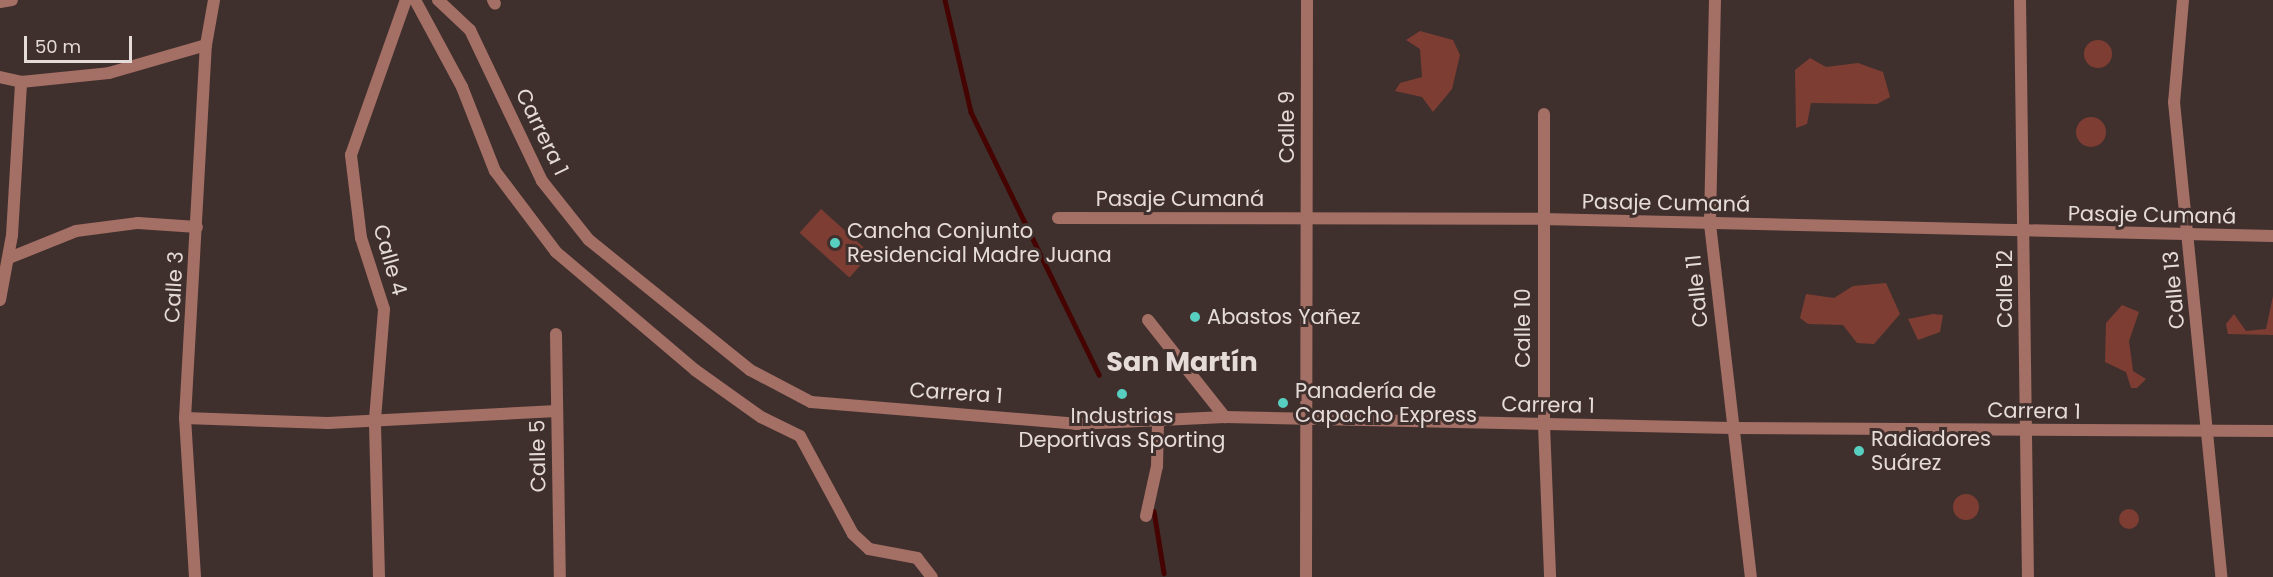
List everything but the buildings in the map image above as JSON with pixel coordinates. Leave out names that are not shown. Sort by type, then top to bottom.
[{"type":"street","points":[[0,2],[12,0]]},
{"type":"street","name":"Calle 3","points":[[195,577],[185,418],[206,45],[214,0]]},
{"type":"street","name":"Calle 4","points":[[380,577],[375,419],[384,309],[361,238],[351,155],[406,0]]},
{"type":"street","points":[[415,0],[462,87],[495,171],[556,252],[695,370],[761,417],[800,436],[853,534],[868,549],[917,558],[932,577]]},
{"type":"street","name":"Carrera 1","points":[[438,0],[470,30],[542,181],[589,240],[782,391],[811,402],[1076,424],[1158,423],[1225,417],[1731,428],[2206,433],[2273,431]]},
{"type":"street","name":"Calle 9","points":[[1306,577],[1307,0]]},
{"type":"street","name":"Calle 11","points":[[1715,0],[1710,224],[1731,428],[1751,577]]},
{"type":"street","name":"Calle 12","points":[[2020,0],[2028,577]]},
{"type":"street","name":"Calle 13","points":[[2183,0],[2174,102],[2221,577]]},
{"type":"street","points":[[0,77],[21,81],[109,73],[206,45]]},
{"type":"street","points":[[0,300],[9,258],[21,81]]},
{"type":"street","name":"Calle 10","points":[[1544,114],[1542,219],[1544,425],[1550,577]]},
{"type":"street","name":"Pasaje Cumaná","points":[[1058,218],[1542,219],[2024,230],[2189,237],[2273,236]]},
{"type":"street","points":[[9,258],[76,231],[138,223],[197,227]]},
{"type":"street","points":[[1148,320],[1225,417]]},
{"type":"street","name":"Calle 5","points":[[556,334],[560,577]]},
{"type":"street","points":[[185,418],[375,419],[557,411]]},
{"type":"street","points":[[1146,516],[1157,466],[1158,423]]},
{"type":"shaded area","points":[[1420,31],[1453,40],[1460,55],[1452,89],[1433,112],[1422,97],[1395,91],[1400,83],[1422,77],[1420,49],[1406,40]]},
{"type":"shaded area","points":[[2098,40],[2108,44],[2112,54],[2108,64],[2098,68],[2088,64],[2084,54],[2088,44]]},
{"type":"shaded area","points":[[1810,58],[1826,67],[1858,63],[1883,72],[1890,97],[1877,104],[1811,103],[1807,124],[1796,128],[1795,70]]},
{"type":"shaded area","points":[[2091,117],[2097,118],[2105,126],[2105,138],[2097,146],[2091,147],[2085,146],[2077,138],[2076,132],[2077,126],[2085,118]]},
{"type":"shaded area","name":"Cancha Conjunto Residencial Madre Juana","points":[[821,209],[871,254],[849,278],[800,233]]},
{"type":"shaded area","points":[[1886,283],[1900,314],[1874,344],[1857,343],[1843,325],[1808,324],[1800,318],[1806,294],[1834,298],[1853,286]]},
{"type":"shaded area","points":[[2273,296],[2273,335],[2228,334],[2226,324],[2234,314],[2246,331],[2266,329]]},
{"type":"shaded area","points":[[2122,305],[2139,312],[2129,341],[2133,371],[2146,379],[2137,388],[2131,388],[2126,372],[2105,362],[2106,323]]},
{"type":"shaded area","points":[[1933,314],[1943,315],[1940,332],[1918,340],[1908,319]]},
{"type":"shaded area","points":[[1966,494],[1975,498],[1979,507],[1975,516],[1966,520],[1957,516],[1953,507],[1957,498]]},
{"type":"shaded area","points":[[2125,509],[2133,509],[2139,515],[2139,523],[2133,529],[2125,529],[2119,523],[2119,515]]},
{"type":"waterway","points":[[945,0],[971,112],[1099,375]]},
{"type":"waterway","points":[[1154,511],[1164,573]]},
{"type":"place","name":"Cancha Conjunto Residencial Madre Juana","points":[[835,243]]},
{"type":"place","name":"Abastos Yañez","points":[[1195,317]]},
{"type":"place","name":"Industrias Deportivas Sporting","points":[[1122,394]]},
{"type":"place","name":"Panadería de Capacho Express","points":[[1283,403]]},
{"type":"place","name":"Radiadores Suárez","points":[[1859,451]]},
{"type":"district","name":"San Martín","points":[[1182,362]]}]
